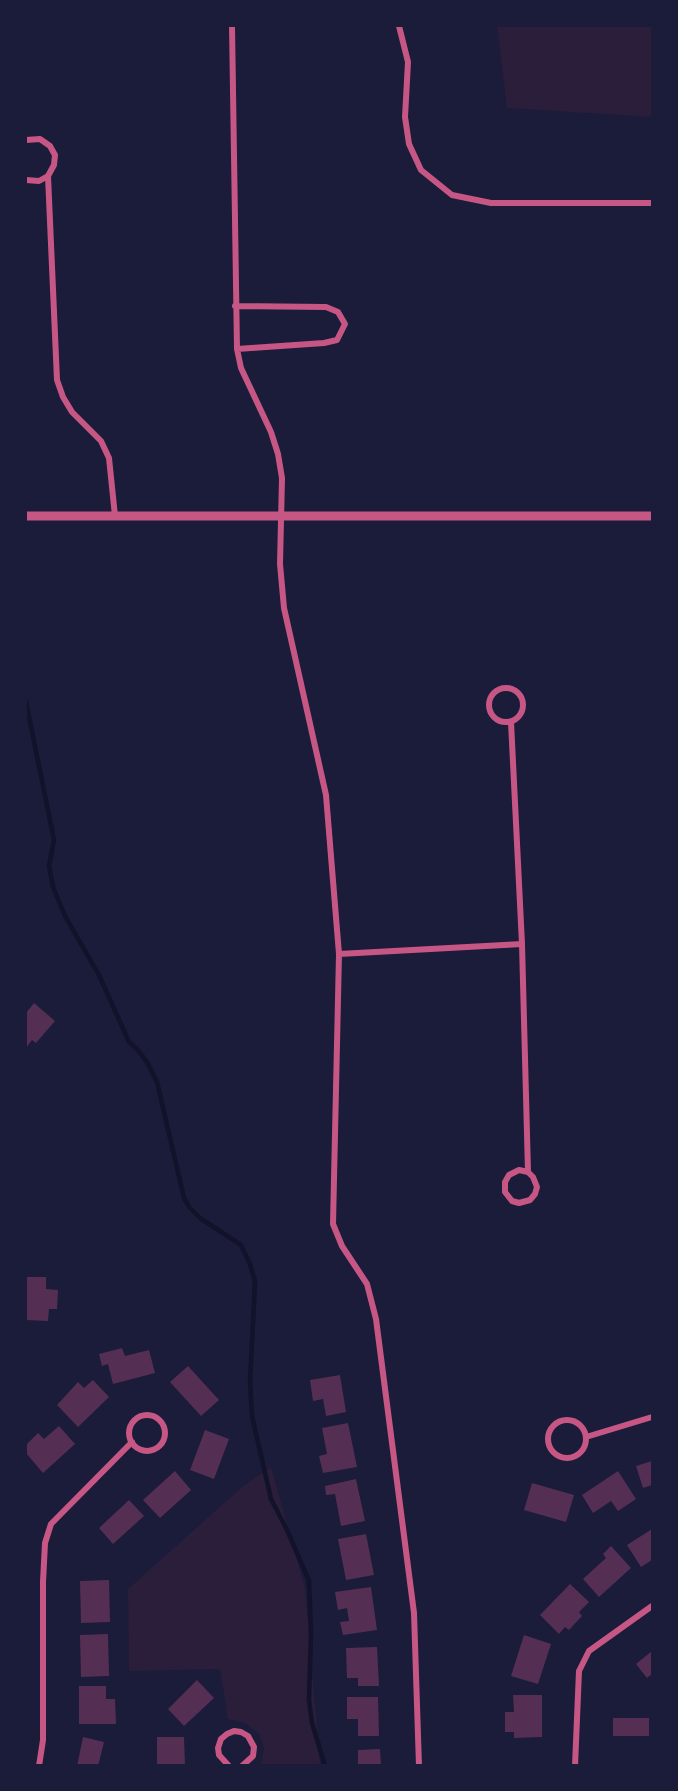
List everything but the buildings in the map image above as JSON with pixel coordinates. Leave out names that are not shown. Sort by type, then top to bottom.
[{"type":"street","points":[[232,26],[237,349],[241,368],[271,432],[278,454],[282,478],[280,564],[284,608],[326,795],[339,954],[333,1224],[342,1246],[367,1284],[376,1318],[414,1613],[419,1766]]},
{"type":"street","points":[[399,26],[408,62],[405,117],[409,144],[421,170],[452,195],[492,203],[652,203]]},
{"type":"street","points":[[26,140],[40,139],[50,146],[55,155],[54,165],[48,176],[57,380],[72,412],[101,441],[109,458],[115,516]]},
{"type":"street","points":[[26,180],[39,181],[48,176]]},
{"type":"street","points":[[235,306],[326,307],[338,312],[345,324],[337,340],[324,343],[237,349]]},
{"type":"street","points":[[26,516],[652,516]]},
{"type":"street","points":[[502,688],[512,688],[523,701],[522,713],[518,719],[511,722],[504,723],[497,720],[491,715],[488,706],[491,695],[502,688]]},
{"type":"street","points":[[511,722],[522,944],[528,1172],[536,1181],[535,1194],[525,1202],[512,1201],[505,1192],[505,1182],[509,1175],[519,1170],[528,1172]]},
{"type":"street","points":[[339,954],[522,944]]},
{"type":"street","points":[[154,1416],[163,1424],[164,1436],[158,1447],[147,1451],[141,1450],[132,1442],[129,1437],[130,1426],[138,1417],[154,1416]]},
{"type":"street","points":[[586,1437],[652,1417]]},
{"type":"street","points":[[568,1420],[580,1425],[586,1437],[582,1452],[570,1458],[558,1456],[550,1448],[549,1434],[555,1424],[568,1420]]},
{"type":"street","points":[[39,1766],[43,1740],[45,1543],[51,1524],[132,1442]]},
{"type":"street","points":[[575,1766],[579,1671],[589,1651],[652,1606]]},
{"type":"street","points":[[227,1765],[219,1755],[218,1748],[221,1739],[227,1734],[242,1732],[248,1736],[254,1747],[253,1756],[242,1766]]},
{"type":"shaded area","points":[[497,26],[652,26],[652,117],[507,108]]},
{"type":"shaded area","points":[[271,1467],[305,1588],[320,1765],[261,1765],[264,1748],[259,1734],[245,1723],[228,1719],[220,1669],[129,1671],[128,1589],[242,1487]]},
{"type":"waterway","points":[[26,702],[54,840],[49,866],[53,887],[65,916],[99,975],[129,1042],[147,1062],[157,1082],[184,1198],[200,1218],[241,1245],[255,1281],[250,1382],[252,1416],[271,1499],[309,1581],[311,1632],[309,1700],[312,1723],[325,1766]]}]
